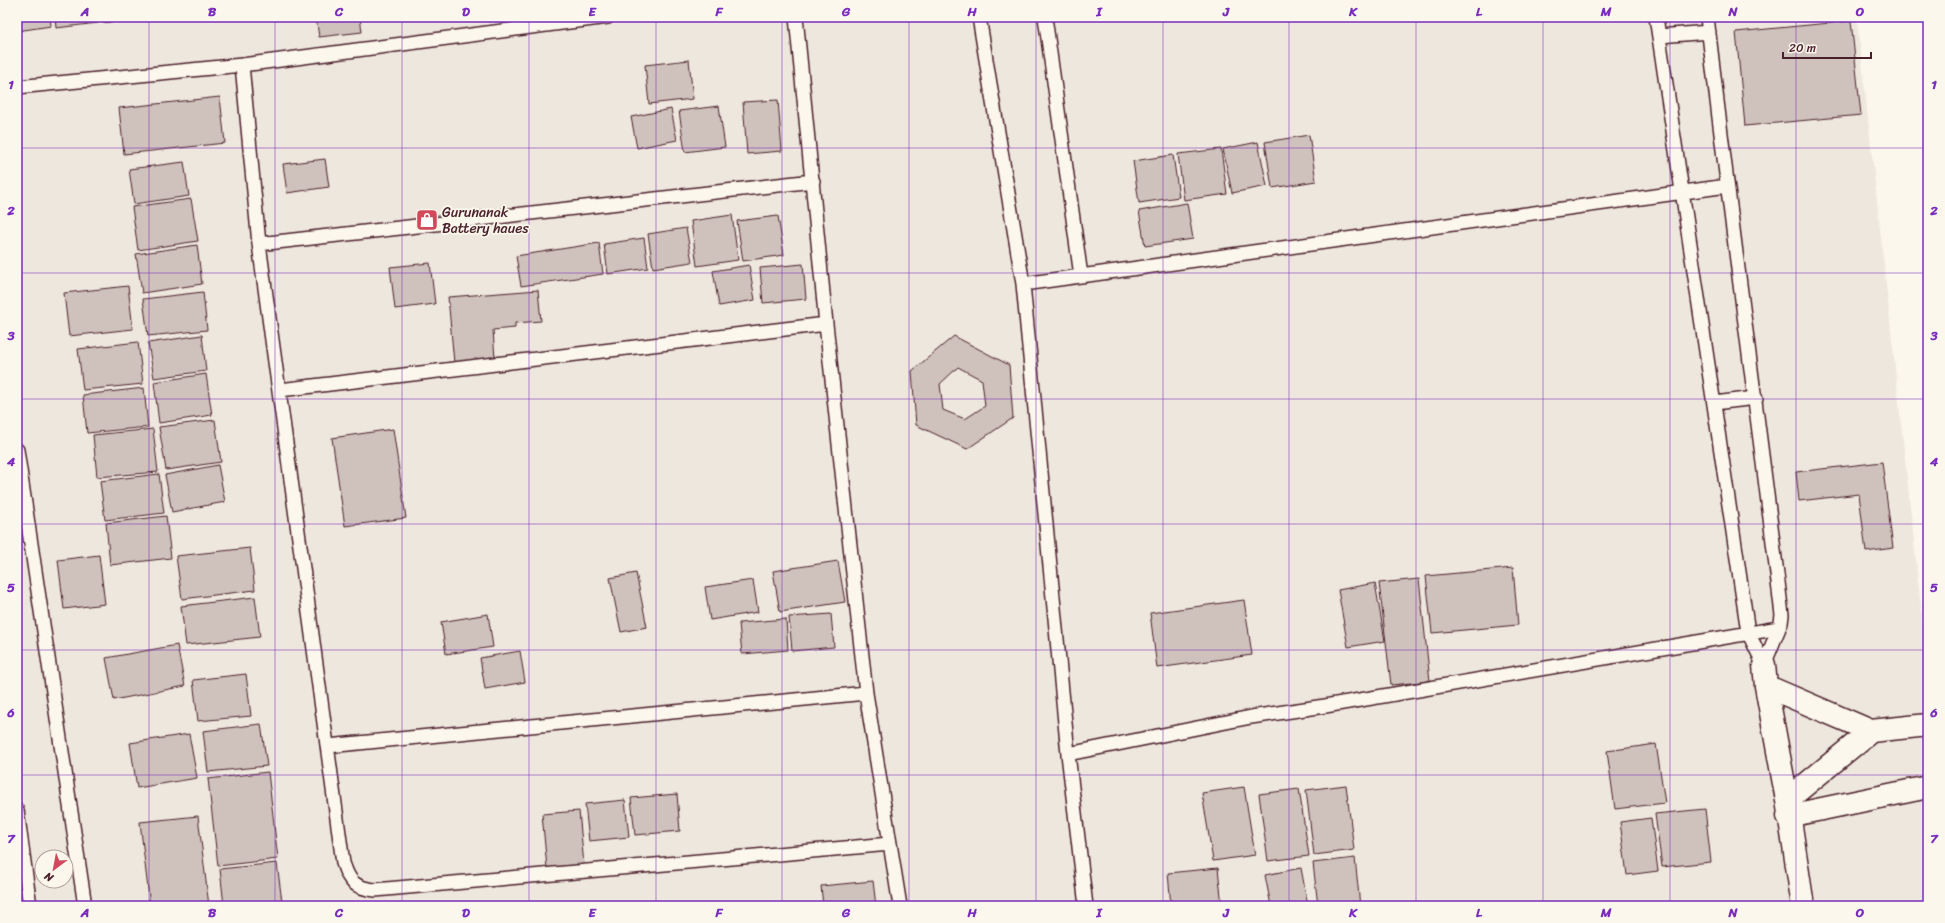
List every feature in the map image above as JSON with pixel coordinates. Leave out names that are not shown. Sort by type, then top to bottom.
[{"type":"street","points":[[1765,675],[1871,731],[1928,725]]},
{"type":"street","points":[[1765,675],[1803,906]]},
{"type":"street","points":[[1788,808],[1871,731]]},
{"type":"street","points":[[1788,808],[1928,787]]},
{"type":"lane","points":[[17,87],[242,65],[608,17]]},
{"type":"lane","points":[[796,17],[826,324],[866,693],[900,906]]},
{"type":"lane","points":[[979,17],[1023,284],[1068,754],[1086,906]]},
{"type":"lane","points":[[1046,17],[1081,276]]},
{"type":"lane","points":[[1656,17],[1748,632],[1765,675]]},
{"type":"lane","points":[[1707,17],[1727,186],[1756,398],[1782,615],[1765,675]]},
{"type":"lane","points":[[1659,36],[1709,32]]},
{"type":"lane","points":[[242,65],[260,244],[343,863],[348,876],[360,889],[375,890],[890,844]]},
{"type":"lane","points":[[260,244],[813,181]]},
{"type":"lane","points":[[1023,284],[1727,186]]},
{"type":"lane","points":[[280,390],[826,324]]},
{"type":"lane","points":[[1714,404],[1756,398]]},
{"type":"lane","points":[[17,450],[85,906]]},
{"type":"lane","points":[[1068,754],[1251,717],[1748,632],[1779,628]]},
{"type":"lane","points":[[328,746],[866,693]]},
{"type":"lane","points":[[17,810],[30,906]]},
{"type":"shaded area","points":[[17,17],[1857,17],[1928,671],[1928,906],[17,906]]},
{"type":"building","points":[[17,17],[50,17],[51,26],[17,31]]},
{"type":"building","points":[[55,17],[98,17],[98,23],[56,28]]},
{"type":"building","points":[[102,17],[145,17],[103,23]]},
{"type":"building","points":[[316,17],[360,17],[362,32],[319,37]]},
{"type":"building","points":[[1851,21],[1861,115],[1745,126],[1736,32]]},
{"type":"building","points":[[689,60],[693,99],[649,104],[645,65]]},
{"type":"building","points":[[220,97],[225,143],[124,154],[119,108]]},
{"type":"building","points":[[778,100],[782,151],[747,154],[743,102]]},
{"type":"building","points":[[719,106],[725,147],[685,152],[679,111]]},
{"type":"building","points":[[671,109],[677,140],[637,148],[631,117]]},
{"type":"building","points":[[1309,135],[1316,181],[1272,188],[1265,142]]},
{"type":"building","points":[[1258,142],[1267,186],[1232,193],[1223,149]]},
{"type":"building","points":[[1221,149],[1227,194],[1184,200],[1178,154]]},
{"type":"building","points":[[1173,155],[1179,197],[1139,203],[1133,161]]},
{"type":"building","points":[[325,159],[329,187],[287,193],[283,164]]},
{"type":"building","points":[[184,162],[189,196],[134,204],[129,169]]},
{"type":"building","points":[[191,199],[198,241],[138,250],[132,207]]},
{"type":"building","points":[[1187,203],[1193,239],[1145,246],[1139,211]]},
{"type":"building","points":[[732,215],[738,260],[697,266],[691,221]]},
{"type":"building","points":[[778,216],[784,255],[743,261],[737,221]]},
{"type":"building","points":[[686,228],[692,262],[653,268],[648,234]]},
{"type":"building","points":[[644,238],[648,268],[608,274],[604,244]]},
{"type":"building","points":[[599,243],[603,274],[521,286],[516,256]]},
{"type":"building","points":[[197,245],[202,284],[142,293],[136,254]]},
{"type":"building","points":[[430,263],[435,304],[395,309],[390,267]]},
{"type":"building","points":[[803,264],[806,299],[763,303],[760,268]]},
{"type":"building","points":[[749,265],[755,300],[719,306],[713,271]]},
{"type":"building","points":[[128,286],[133,329],[69,336],[64,293]]},
{"type":"building","points":[[538,290],[541,321],[515,323],[515,328],[493,330],[495,359],[454,363],[448,297]]},
{"type":"building","points":[[203,292],[207,330],[148,336],[143,299]]},
{"type":"building","points":[[202,335],[206,371],[154,378],[148,343]]},
{"type":"building","points":[[954,336],[1009,365],[1013,418],[967,449],[916,425],[912,371]],"holes":[[[958,367],[982,380],[985,406],[965,419],[943,410],[940,384]]]},
{"type":"building","points":[[138,342],[143,384],[83,390],[78,349]]},
{"type":"building","points":[[206,374],[212,415],[159,423],[154,382]]},
{"type":"building","points":[[144,388],[148,427],[87,433],[83,395]]},
{"type":"building","points":[[215,420],[221,462],[166,470],[159,427]]},
{"type":"building","points":[[153,429],[158,472],[97,477],[93,435]]},
{"type":"building","points":[[393,429],[406,518],[345,526],[332,438]]},
{"type":"building","points":[[1882,462],[1893,548],[1866,552],[1859,494],[1799,501],[1796,472]]},
{"type":"building","points":[[218,465],[225,502],[172,512],[165,475]]},
{"type":"building","points":[[159,474],[164,513],[105,520],[100,481]]},
{"type":"building","points":[[166,516],[171,558],[110,565],[106,523]]},
{"type":"building","points":[[250,548],[255,590],[182,599],[176,556]]},
{"type":"building","points":[[99,555],[105,604],[64,609],[58,560]]},
{"type":"building","points":[[838,561],[845,602],[780,612],[773,571]]},
{"type":"building","points":[[1513,568],[1518,625],[1432,633],[1426,576]]},
{"type":"building","points":[[636,573],[647,627],[621,632],[610,578]]},
{"type":"building","points":[[1419,579],[1430,681],[1391,685],[1379,583]]},
{"type":"building","points":[[753,580],[758,612],[710,620],[705,587]]},
{"type":"building","points":[[1375,583],[1385,641],[1348,647],[1338,590]]},
{"type":"building","points":[[255,597],[260,637],[186,645],[181,606]]},
{"type":"building","points":[[1244,600],[1252,655],[1157,668],[1150,613]]},
{"type":"building","points":[[488,614],[493,647],[446,654],[441,622]]},
{"type":"building","points":[[831,614],[834,647],[792,651],[789,617]]},
{"type":"building","points":[[786,619],[788,650],[742,654],[739,623]]},
{"type":"building","points":[[177,645],[185,686],[114,700],[106,658]]},
{"type":"building","points":[[520,651],[525,682],[485,689],[480,658]]},
{"type":"building","points":[[246,674],[251,716],[198,721],[193,680]]},
{"type":"building","points":[[261,724],[267,766],[208,772],[203,731]]},
{"type":"building","points":[[189,734],[197,778],[137,788],[130,743]]},
{"type":"building","points":[[1656,744],[1665,803],[1615,809],[1607,751]]},
{"type":"building","points":[[268,772],[278,859],[218,866],[208,779]]},
{"type":"building","points":[[1346,785],[1354,850],[1314,855],[1306,790]]},
{"type":"building","points":[[1244,787],[1255,855],[1213,861],[1202,793]]},
{"type":"building","points":[[1299,789],[1309,856],[1268,861],[1259,794]]},
{"type":"building","points":[[677,794],[680,831],[635,835],[631,798]]},
{"type":"building","points":[[625,800],[629,837],[589,841],[585,804]]},
{"type":"building","points":[[1705,809],[1711,862],[1662,867],[1655,814]]},
{"type":"building","points":[[579,811],[584,865],[547,868],[542,814]]},
{"type":"building","points":[[198,816],[209,906],[150,906],[140,822]]},
{"type":"building","points":[[1651,818],[1658,871],[1627,875],[1620,822]]},
{"type":"building","points":[[1355,858],[1360,906],[1318,906],[1313,863]]},
{"type":"building","points":[[277,863],[282,902],[249,906],[224,906],[220,869]]},
{"type":"building","points":[[1218,868],[1222,906],[1171,906],[1168,873]]},
{"type":"building","points":[[1301,868],[1308,906],[1271,906],[1265,875]]},
{"type":"building","points":[[873,881],[876,906],[823,906],[821,886]]},
{"type":"place","name":"Gurunanak Battery haues","points":[[427,220]]}]
